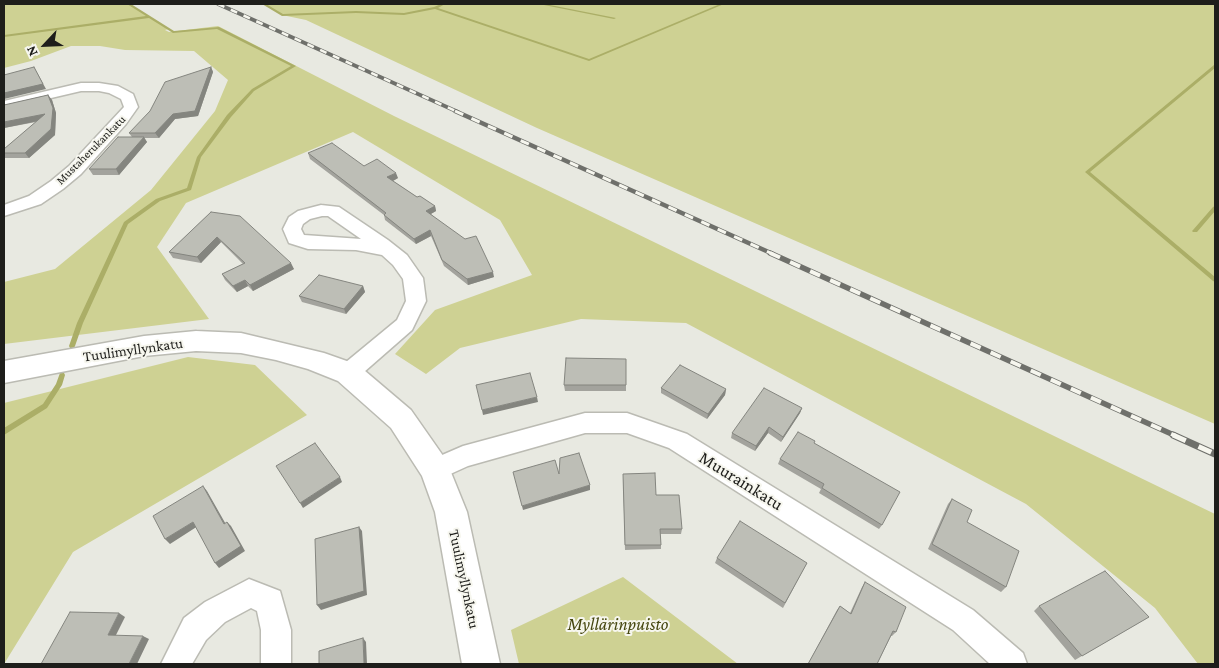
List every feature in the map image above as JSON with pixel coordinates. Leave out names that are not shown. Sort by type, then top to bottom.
[{"type":"street","name":"Mustaherukankatu","points":[[4,105],[40,95],[81,87],[99,87],[113,89],[128,97],[131,107],[115,128],[75,170],[57,185],[35,200],[4,211]]},
{"type":"street","points":[[348,373],[405,326],[416,301],[413,278],[400,260],[388,250]]},
{"type":"street","name":"Tuulimyllynkatu","points":[[4,372],[144,346],[196,341],[241,343],[276,350],[314,360],[348,373],[401,419],[435,470],[451,512],[481,664]]},
{"type":"street","name":"Muurainkatu","points":[[435,470],[463,457],[585,423],[627,423],[678,442],[963,620],[1012,664]]},
{"type":"street","points":[[176,664],[195,629],[215,612],[249,593],[270,601],[276,630],[276,664]]},
{"type":"green space","points":[[4,4],[129,4],[169,29],[165,30],[169,32],[218,26],[394,116],[1215,514],[1215,664],[1198,664],[1155,608],[1026,504],[686,323],[581,319],[460,348],[426,374],[395,354],[435,310],[532,275],[500,220],[353,132],[186,203],[157,247],[209,319],[4,344],[4,282],[55,269],[151,190],[215,111],[228,80],[194,51],[125,50],[100,46],[71,46],[31,61],[4,68]]},
{"type":"green space","points":[[264,4],[1215,4],[1215,424],[537,128],[306,20],[282,15]]},
{"type":"green space","points":[[188,357],[255,365],[307,415],[73,552],[4,664],[4,403]]},
{"type":"green space","name":"Myllärinpuisto","points":[[623,577],[738,664],[519,664],[511,630]]},
{"type":"building","points":[[34,67],[43,84],[4,93],[4,75]]},
{"type":"building","points":[[211,67],[195,111],[173,114],[155,133],[129,133],[150,111],[165,82]]},
{"type":"building","points":[[48,95],[53,108],[51,129],[25,153],[4,153],[4,149],[45,114],[4,122],[4,105]]},
{"type":"building","points":[[118,137],[144,137],[116,169],[89,169]]},
{"type":"building","points":[[332,143],[364,166],[377,159],[396,173],[387,177],[417,197],[420,196],[435,206],[426,211],[465,239],[476,236],[493,272],[467,279],[442,260],[430,230],[414,239],[384,215],[386,213],[308,153]]},
{"type":"building","points":[[211,212],[240,216],[291,263],[250,285],[245,280],[233,286],[222,274],[245,263],[217,237],[197,257],[169,252]]},
{"type":"building","points":[[319,275],[363,286],[344,309],[299,296]]},
{"type":"building","points":[[566,358],[626,359],[626,385],[564,385]]},
{"type":"building","points":[[680,365],[726,389],[708,414],[661,388]]},
{"type":"building","points":[[530,373],[537,397],[482,410],[476,385]]},
{"type":"building","points":[[764,388],[802,408],[783,437],[769,427],[756,446],[732,433]]},
{"type":"building","points":[[798,432],[900,492],[882,525],[822,488],[824,484],[780,459]]},
{"type":"building","points":[[315,443],[340,477],[300,503],[276,466]]},
{"type":"building","points":[[579,453],[590,485],[522,506],[513,472],[555,460],[559,474],[560,458]]},
{"type":"building","points":[[655,473],[656,495],[679,495],[682,529],[660,529],[661,545],[625,545],[623,474]]},
{"type":"building","points":[[203,486],[224,524],[227,522],[241,546],[215,563],[193,522],[165,539],[153,516]]},
{"type":"building","points":[[952,499],[972,510],[967,522],[1019,551],[1006,587],[932,544]]},
{"type":"building","points":[[740,521],[807,563],[785,603],[717,558]]},
{"type":"building","points":[[359,527],[364,591],[317,605],[315,539]]},
{"type":"building","points":[[1105,571],[1149,617],[1082,656],[1039,606]]},
{"type":"building","points":[[865,582],[906,607],[896,632],[893,631],[877,664],[808,664],[840,606],[851,614]]},
{"type":"building","points":[[70,612],[119,613],[108,635],[143,636],[129,664],[41,664]]},
{"type":"building","points":[[363,638],[364,664],[319,664],[319,651]]},
{"type":"waterway","points":[[129,4],[150,17]]},
{"type":"waterway","points":[[264,4],[282,15],[356,12],[404,14],[435,8]]},
{"type":"waterway","points":[[435,8],[443,4]]},
{"type":"waterway","points":[[541,4],[614,18]]},
{"type":"waterway","points":[[435,8],[589,60],[722,4]]},
{"type":"waterway","points":[[4,36],[150,17]]},
{"type":"waterway","points":[[72,346],[80,323],[126,223],[158,200],[189,189],[199,157],[229,116],[253,90],[294,66],[218,28],[173,32],[150,17]]},
{"type":"waterway","points":[[1215,66],[1087,172],[1215,280]]},
{"type":"waterway","points":[[1195,231],[1215,208]]},
{"type":"waterway","points":[[4,432],[45,406],[59,385],[62,375]]},
{"type":"railway","points":[[218,4],[458,112]]},
{"type":"railway","points":[[455,111],[773,254]]},
{"type":"railway","points":[[770,253],[1176,436]]},
{"type":"railway","points":[[1173,435],[1215,454]]}]
